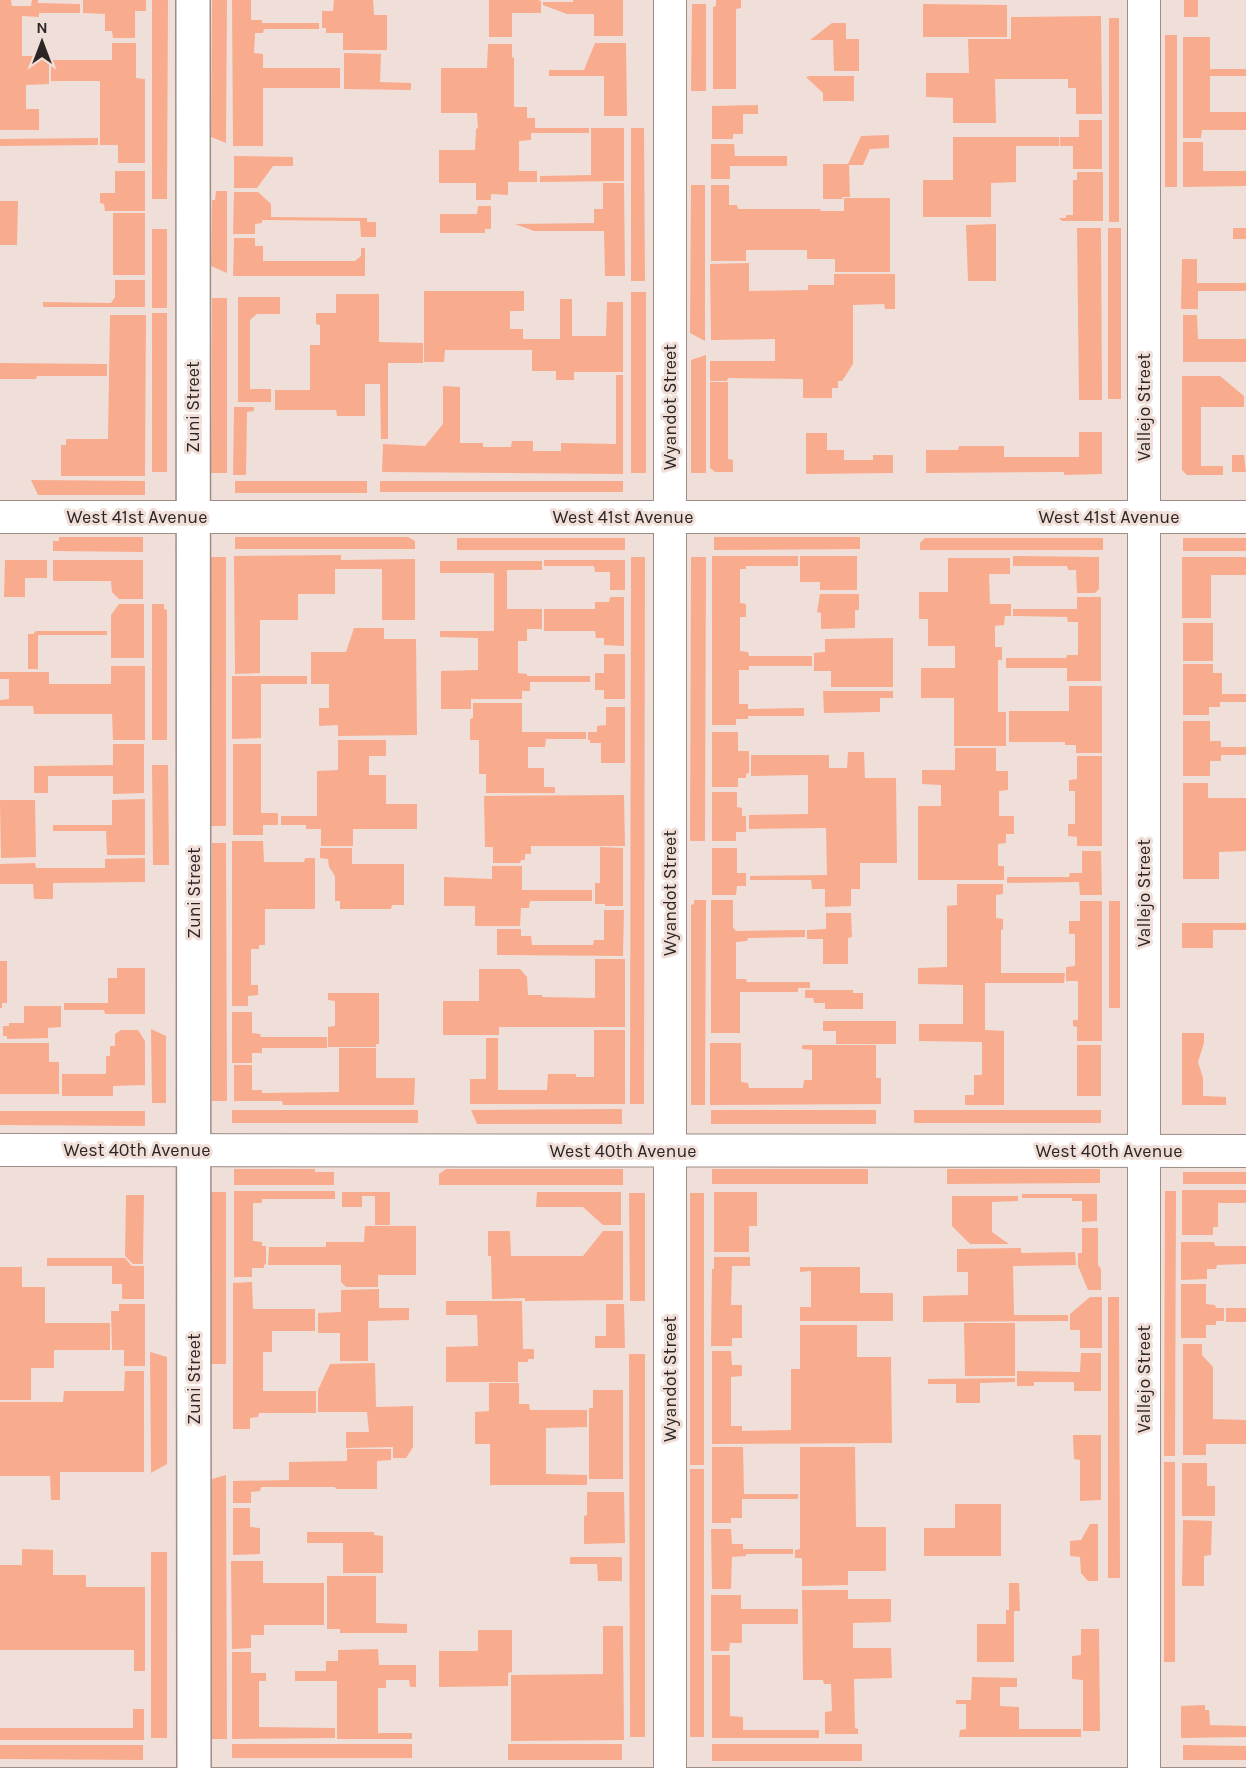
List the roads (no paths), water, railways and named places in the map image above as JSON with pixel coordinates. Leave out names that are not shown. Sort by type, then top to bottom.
[{"type":"street","name":"Zuni Street","points":[[193,0],[194,1785]]},
{"type":"street","name":"Wyandot Street","points":[[670,0],[670,1785]]},
{"type":"street","name":"Vallejo Street","points":[[1144,0],[1144,1785]]},
{"type":"street","name":"West 41st Avenue","points":[[0,517],[1246,517]]},
{"type":"street","name":"West 40th Avenue","points":[[0,1150],[1246,1151]]},
{"type":"street","points":[[0,1784],[1246,1784]]}]
